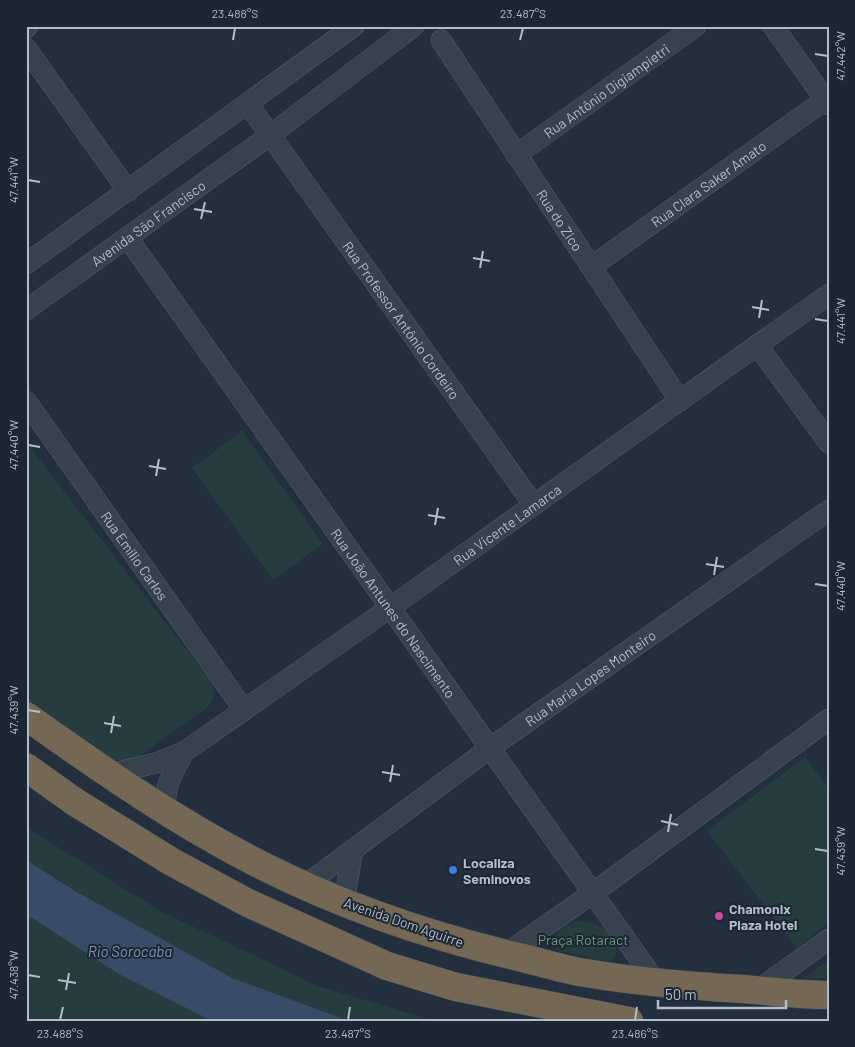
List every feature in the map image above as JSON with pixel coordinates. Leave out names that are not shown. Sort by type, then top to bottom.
[{"type":"highway","name":"Avenida Dom Aguirre","points":[[26,716],[168,814],[259,864],[304,886],[384,918],[505,954],[585,973],[665,984],[829,995]]},
{"type":"highway","points":[[26,767],[75,802],[180,867],[248,903],[386,966],[456,987],[629,1021]]},
{"type":"street","points":[[26,264],[354,26]]},
{"type":"street","name":"Rua do Zico","points":[[416,26],[440,33],[516,155],[680,401]]},
{"type":"street","name":"Avenida São Francisco","points":[[26,310],[269,136],[416,26]]},
{"type":"street","name":"Rua Antônio Digiampietri","points":[[516,155],[696,26]]},
{"type":"street","points":[[773,26],[827,103]]},
{"type":"street","points":[[26,48],[128,191]]},
{"type":"street","name":"Rua Clara Saker Amato","points":[[591,267],[827,103]]},
{"type":"street","points":[[248,104],[269,136]]},
{"type":"street","name":"Rua Professor Antônio Cordeiro","points":[[269,136],[533,504]]},
{"type":"street","name":"Rua João Antunes do Nascimento","points":[[128,236],[592,893],[651,975],[665,984]]},
{"type":"street","name":"Rua Vicente Lamarca","points":[[109,774],[156,764],[184,752],[829,294]]},
{"type":"street","points":[[757,345],[829,443]]},
{"type":"street","name":"Rua Emílio Carlos","points":[[26,401],[244,710]]},
{"type":"street","name":"Rua Maria Lopes Monteiro","points":[[304,886],[491,748],[829,510]]},
{"type":"street","points":[[505,954],[592,893],[829,719]]},
{"type":"street","name":"Rua Vicente Lamarca","points":[[168,814],[167,789],[170,778],[184,752]]},
{"type":"street","points":[[344,903],[353,849]]},
{"type":"street","points":[[758,990],[829,939]]},
{"type":"green space","points":[[242,431],[323,544],[273,580],[192,468]]},
{"type":"green space","points":[[26,442],[212,683],[215,695],[209,706],[140,756],[128,760],[112,760],[26,700]]},
{"type":"green space","points":[[805,757],[829,789],[829,922],[797,948],[707,831]]},
{"type":"green space","points":[[26,827],[160,911],[318,986],[435,1021],[26,1021]]},
{"type":"green space","name":"Praça Rotaract","points":[[577,921],[598,925],[608,932],[617,951],[614,958],[608,962],[557,950],[557,934],[567,925]]},
{"type":"green space","points":[[829,960],[829,978],[804,978]]},
{"type":"water","name":"Rio Sorocaba","points":[[26,860],[75,891],[232,978],[349,1021],[212,1021],[119,974],[26,914]]},
{"type":"place","name":"Localiza Seminovos","points":[[453,870]]},
{"type":"place","name":"Chamonix Plaza Hotel","points":[[719,916]]}]
